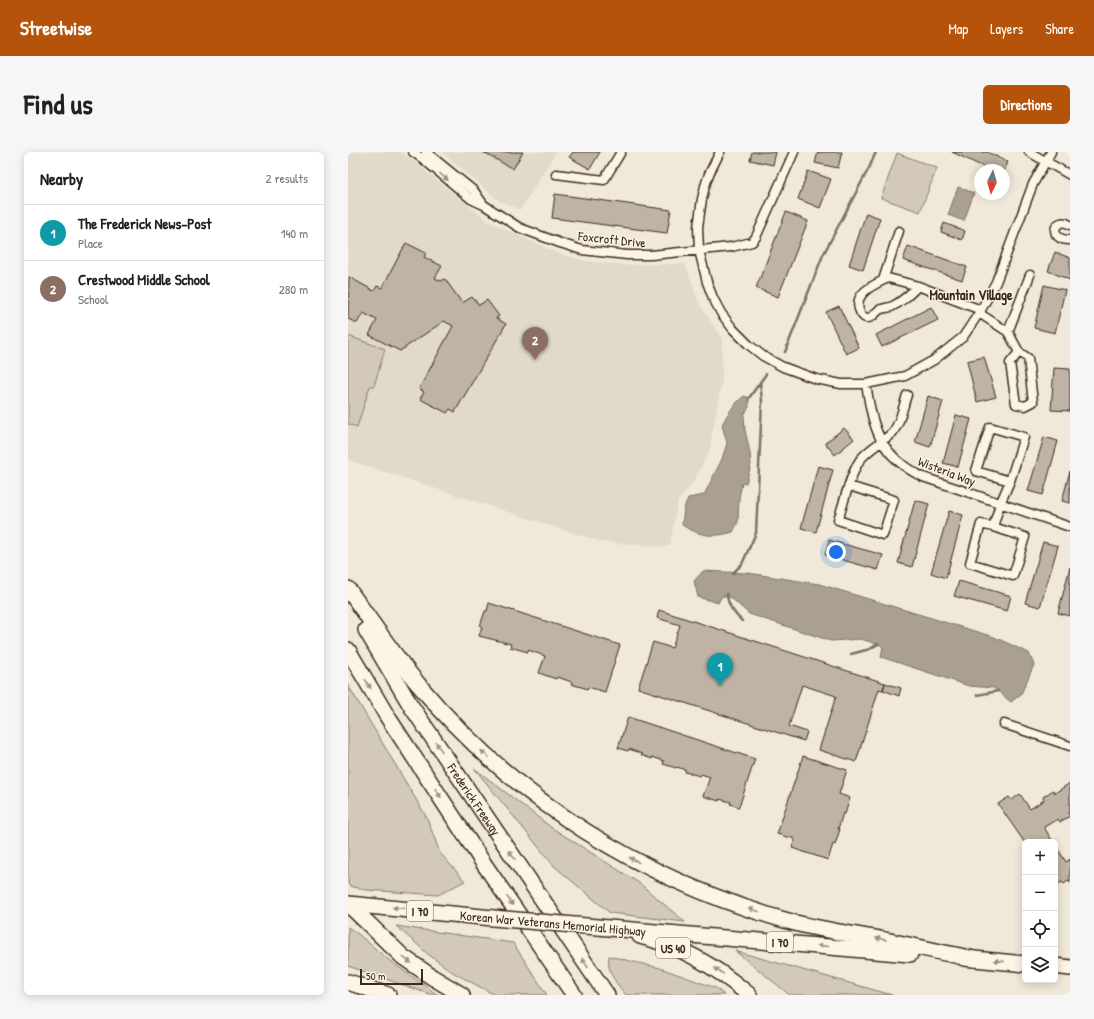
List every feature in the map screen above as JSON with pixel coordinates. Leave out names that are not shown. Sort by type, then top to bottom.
[{"type":"highway","points":[[348,590],[418,684],[480,750],[548,806],[598,839],[634,860],[671,878],[710,895],[747,908],[790,921],[834,931],[886,940],[974,959]]},
{"type":"highway","name":"Frederick Freeway","points":[[348,599],[411,706],[607,995]]},
{"type":"highway","name":"Frederick Freeway","points":[[348,650],[387,716],[480,858],[574,995]]},
{"type":"highway","points":[[348,904],[403,957],[462,995]]},
{"type":"highway","name":"Korean War Veterans Memorial Highway","points":[[348,904],[493,918],[974,959]]},
{"type":"highway","name":"US 40","points":[[586,926],[644,937],[671,946],[714,968],[735,982],[749,995]]},
{"type":"highway","name":"I 70","points":[[974,959],[1022,964]]},
{"type":"highway","points":[[1058,966],[1070,968]]},
{"type":"highway","points":[[348,982],[388,995]]},
{"type":"street","name":"Foxcroft Drive","points":[[413,152],[470,200],[484,205],[520,228],[582,250],[627,255],[674,254],[731,247],[752,242],[756,237],[794,152]]},
{"type":"street","name":"Foxcroft Drive","points":[[426,152],[474,191],[484,205]]},
{"type":"street","points":[[556,174],[604,180],[621,152]]},
{"type":"street","points":[[720,152],[709,174],[702,199],[698,226],[699,250],[707,282],[713,298],[721,313],[733,329],[763,356],[783,367],[816,379],[841,384],[866,384],[905,376],[934,360],[963,337],[980,311],[996,282],[1033,184],[1051,152]]},
{"type":"street","points":[[1029,152],[1070,174]]},
{"type":"street","points":[[1070,226],[1062,222],[1059,223],[1055,229],[1058,237],[1061,239],[1070,240]]},
{"type":"street","points":[[883,280],[899,231]]},
{"type":"street","points":[[1008,332],[1030,275]]},
{"type":"street","points":[[918,286],[909,296],[880,310],[870,318],[862,316],[858,303],[865,290],[888,278],[918,286],[980,311],[1008,332],[1018,352],[1028,358],[1033,402],[1025,406],[1016,404],[1010,363],[1018,352]]},
{"type":"street","name":"Wisteria Way","points":[[866,384],[873,422],[882,441],[887,450],[898,462],[912,472],[923,478],[1070,527]]},
{"type":"street","points":[[849,486],[894,500],[883,534],[838,520],[849,486],[860,460],[868,451],[893,431],[898,423],[907,395]]},
{"type":"street","points":[[993,528],[1000,504],[1010,481],[1024,437],[990,427],[976,471],[1010,481]]},
{"type":"street","points":[[981,524],[993,528],[1025,537],[1013,576],[970,563],[981,524]]},
{"type":"street","points":[[1004,724],[1070,746]]},
{"type":"shaded area","points":[[348,152],[402,152],[488,221],[557,253],[587,261],[625,265],[685,264],[700,305],[722,339],[722,380],[709,452],[692,484],[678,501],[670,545],[663,547],[601,542],[348,460]]},
{"type":"shaded area","points":[[442,152],[556,152],[520,210],[498,200]]},
{"type":"shaded area","points":[[897,153],[937,168],[920,212],[881,198]]},
{"type":"shaded area","points":[[958,187],[974,193],[964,221],[948,215]]},
{"type":"shaded area","points":[[348,336],[385,349],[374,386],[370,386],[357,427],[348,424]]},
{"type":"shaded area","points":[[744,396],[749,398],[749,407],[744,415],[751,465],[746,483],[742,483],[739,498],[738,522],[733,532],[726,534],[706,535],[695,532],[682,525],[684,508],[688,498],[704,495],[722,459],[727,443],[722,425],[731,409]]},
{"type":"shaded area","points":[[703,571],[748,573],[819,584],[994,637],[1029,653],[1034,665],[1021,694],[1011,702],[994,688],[969,686],[881,657],[883,646],[861,639],[831,641],[749,614],[730,597],[722,596],[718,603],[698,597],[694,581]]},
{"type":"shaded area","points":[[348,685],[427,818],[440,853],[465,881],[438,895],[366,890],[350,886],[348,884]]},
{"type":"shaded area","points":[[474,768],[552,828],[639,883],[685,922],[610,913],[554,866]]},
{"type":"shaded area","points":[[396,926],[513,943],[547,995],[495,995],[454,973],[429,955]]},
{"type":"shaded area","points":[[348,927],[390,961],[438,995],[432,995],[348,966]]},
{"type":"shaded area","points":[[735,951],[892,995],[789,995]]},
{"type":"shaded area","points":[[609,956],[660,968],[716,988],[724,995],[626,995],[613,977],[608,962]]},
{"type":"building","points":[[483,152],[523,152],[513,169]]},
{"type":"building","points":[[573,152],[600,152],[590,169],[569,157]]},
{"type":"building","points":[[752,152],[776,152],[773,165],[750,160]]},
{"type":"building","points":[[818,152],[842,152],[838,168],[815,163]]},
{"type":"building","points":[[952,152],[987,152],[1008,162],[1007,164],[977,164]]},
{"type":"building","points":[[808,171],[831,179],[820,208],[798,199]]},
{"type":"building","points":[[555,194],[671,210],[667,233],[552,218]]},
{"type":"building","points":[[786,212],[808,221],[778,297],[756,288]]},
{"type":"building","points":[[866,213],[880,218],[863,270],[849,265]]},
{"type":"building","points":[[944,223],[965,231],[962,240],[941,232]]},
{"type":"building","points":[[406,243],[426,253],[424,257],[442,266],[435,278],[441,281],[445,279],[462,303],[472,297],[479,305],[487,300],[499,316],[496,318],[506,324],[455,412],[450,409],[447,413],[420,399],[424,392],[419,389],[453,326],[444,321],[400,351],[369,335],[377,320],[363,313],[357,323],[348,319],[349,277],[374,291],[377,286],[382,288]]},
{"type":"building","points":[[908,246],[967,267],[962,280],[903,260]]},
{"type":"building","points":[[1055,252],[1070,258],[1070,280],[1048,271]]},
{"type":"building","points":[[1044,285],[1065,290],[1055,333],[1034,328]]},
{"type":"building","points":[[839,306],[859,348],[846,354],[826,312]]},
{"type":"building","points":[[931,307],[938,320],[882,347],[876,335]]},
{"type":"building","points":[[984,357],[996,397],[977,402],[967,361]]},
{"type":"building","points":[[1054,368],[1070,369],[1070,411],[1051,410]]},
{"type":"building","points":[[928,396],[943,401],[930,447],[915,442]]},
{"type":"building","points":[[956,415],[971,419],[958,467],[943,463]]},
{"type":"building","points":[[844,428],[854,439],[835,455],[825,443]]},
{"type":"building","points":[[1044,437],[1058,441],[1043,495],[1028,491]]},
{"type":"building","points":[[818,466],[833,470],[816,532],[801,528]]},
{"type":"building","points":[[1070,471],[1070,503],[1062,501]]},
{"type":"building","points":[[915,500],[929,504],[912,567],[898,563]]},
{"type":"building","points":[[949,511],[963,515],[946,578],[931,573]]},
{"type":"building","points":[[829,540],[883,555],[878,570],[825,555]]},
{"type":"building","points":[[1043,542],[1058,546],[1040,607],[1025,603]]},
{"type":"building","points":[[1070,567],[1070,616],[1058,613]]},
{"type":"building","points":[[959,581],[1011,596],[1007,611],[954,596]]},
{"type":"building","points":[[489,603],[620,645],[605,692],[588,687],[588,689],[571,684],[572,682],[557,677],[556,679],[539,673],[545,656],[528,650],[528,652],[510,647],[511,644],[479,636],[482,626],[480,626]]},
{"type":"building","points":[[659,610],[885,683],[883,690],[879,689],[856,762],[819,750],[836,696],[802,685],[789,726],[807,732],[804,741],[638,688],[653,642],[672,648],[680,625],[657,618]]},
{"type":"building","points":[[885,683],[901,688],[899,696],[883,690]]},
{"type":"building","points":[[628,717],[755,759],[739,807],[730,804],[731,802],[719,799],[719,801],[703,796],[710,777],[685,772],[686,770],[663,764],[664,761],[652,757],[652,759],[629,749],[628,751],[618,748]]},
{"type":"building","points":[[803,756],[847,770],[839,794],[850,798],[845,814],[843,813],[835,845],[833,844],[828,860],[792,848],[795,839],[777,834]]},
{"type":"building","points":[[1070,783],[1070,812],[1068,813],[1070,816],[1060,822],[1058,819],[1044,827],[1051,839],[1022,839],[998,804],[1009,797],[1012,800],[1020,794],[1030,809],[1044,800],[1043,797],[1053,790],[1055,793]]},
{"type":"building","points":[[1058,850],[1066,862],[1070,859],[1070,883],[1068,881],[1064,884],[1062,882],[1058,884]]},
{"type":"waterway","points":[[785,352],[823,255],[876,152]]},
{"type":"waterway","points":[[749,398],[766,374]]},
{"type":"waterway","points":[[733,574],[742,564],[756,533],[762,401],[760,382]]},
{"type":"waterway","points":[[727,594],[728,602],[742,621]]},
{"type":"waterway","points":[[851,654],[870,649],[878,644]]},
{"type":"waterway","points":[[977,695],[998,691]]},
{"type":"place","name":"Crestwood Middle School","points":[[535,360]]},
{"type":"place","name":"The Frederick News-Post","points":[[720,686]]},
{"type":"district","name":"Mountain Village","points":[[971,294]]}]
